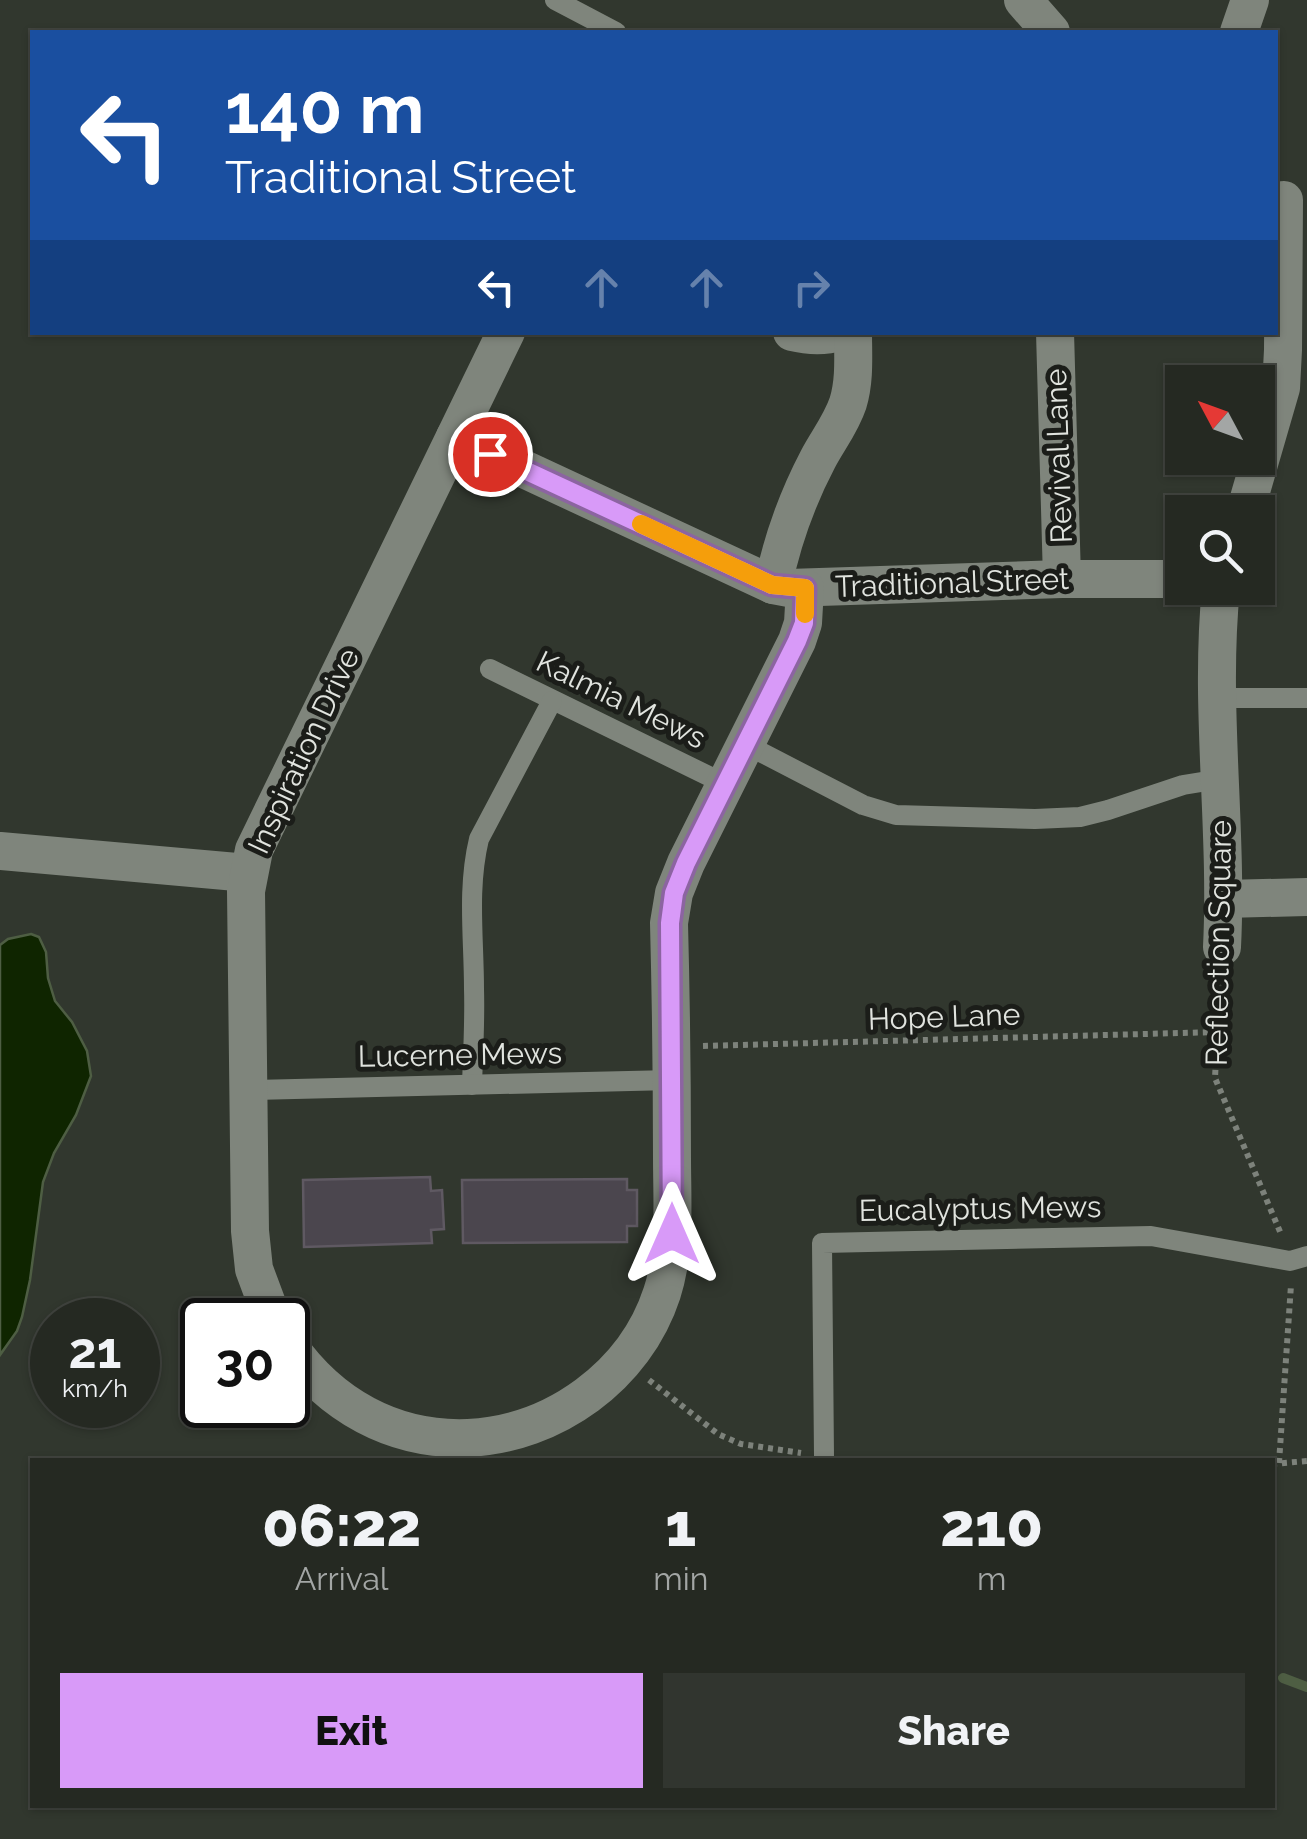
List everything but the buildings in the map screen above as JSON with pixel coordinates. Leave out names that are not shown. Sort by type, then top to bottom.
[{"type":"street","points":[[1023,0],[1048,30]]},
{"type":"street","points":[[1240,30],[1250,0]]},
{"type":"street","points":[[1252,495],[1294,391],[1283,350],[1289,193]]},
{"type":"street","name":"Inspiration Drive","points":[[265,1298],[254,1269],[250,1232],[248,873],[254,850],[505,335]]},
{"type":"street","points":[[804,335],[830,335]]},
{"type":"street","points":[[310,1374],[346,1404],[393,1428],[454,1438],[498,1435],[549,1418],[588,1395],[625,1361],[654,1313],[663,1291],[672,1234],[670,923],[674,893],[804,623],[780,552],[802,490],[838,428],[847,404],[852,382],[853,335]]},
{"type":"street","name":"Revival Lane","points":[[1056,335],[1062,579]]},
{"type":"street","name":"Traditional Street","points":[[455,438],[789,587],[1165,579]]},
{"type":"street","name":"Reflection Square","points":[[1220,605],[1215,675],[1225,899],[1222,948]]},
{"type":"street","points":[[0,851],[248,873]]},
{"type":"street","points":[[1225,899],[1307,897]]},
{"type":"lane","points":[[555,0],[612,30]]},
{"type":"lane","name":"Kalmia Mews","points":[[490,668],[725,784]]},
{"type":"lane","points":[[1216,698],[1307,698]]},
{"type":"lane","points":[[472,1085],[474,988],[470,914],[474,862],[479,839],[552,701]]},
{"type":"lane","points":[[745,744],[863,804],[896,815],[1080,817],[1183,785],[1220,779]]},
{"type":"lane","name":"Lucerne Mews","points":[[249,1090],[472,1085],[672,1064]]},
{"type":"lane","name":"Eucalyptus Mews","points":[[824,1456],[822,1243],[1151,1236],[1299,1258]]},
{"type":"path","name":"Reflection Square","points":[[1222,948],[1215,1078],[1276,1218],[1299,1258],[1291,1296],[1276,1463]]},
{"type":"path","name":"Hope Lane","points":[[672,1064],[1217,1032]]},
{"type":"path","points":[[625,1361],[718,1434],[741,1444],[824,1456]]},
{"type":"path","points":[[1276,1463],[1307,1461]]},
{"type":"shaded area","points":[[31,934],[39,937],[46,952],[55,1001],[87,1051],[91,1076],[43,1182],[22,1317],[0,1355],[0,945]]},
{"type":"waterway","points":[[1283,1678],[1307,1687]]},
{"type":"slow traffic","points":[[641,524],[772,585],[805,588],[805,614]]},
{"type":"route","points":[[490,454],[772,585],[805,588],[804,623],[797,641],[674,893],[670,923],[672,1234]]}]
